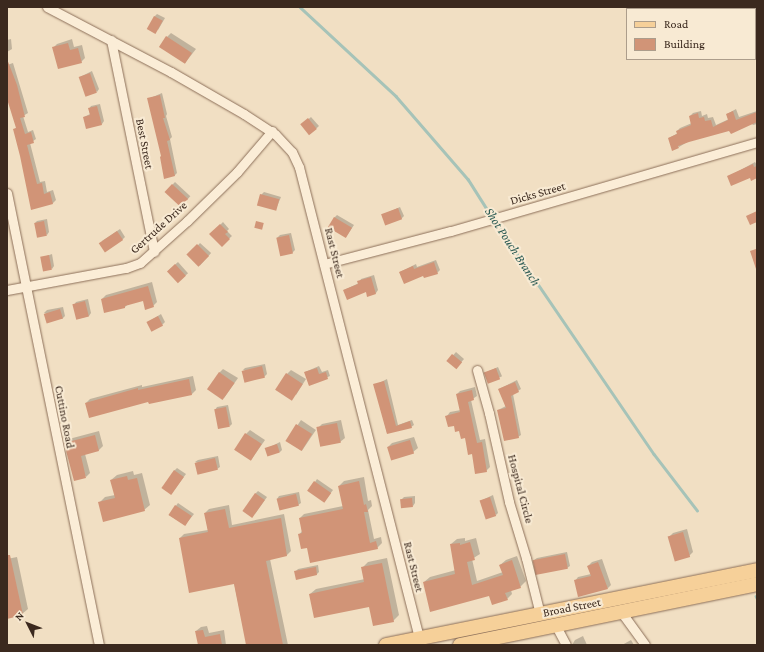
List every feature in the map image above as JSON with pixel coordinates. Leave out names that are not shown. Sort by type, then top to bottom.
[{"type":"main road","name":"Broad Street","points":[[386,645],[757,570]]},
{"type":"main road","name":"Broad Street","points":[[460,645],[622,613],[757,584]]},
{"type":"street","name":"Rast Street","points":[[48,7],[224,102],[272,131],[287,145],[300,167],[419,638]]},
{"type":"street","name":"Best Street","points":[[111,40],[154,252]]},
{"type":"street","name":"Gertrude Drive","points":[[7,290],[126,268],[140,263],[154,252],[237,172],[272,131]]},
{"type":"street","name":"Dicks Street","points":[[324,264],[504,216],[757,142]]},
{"type":"street","name":"Cuttino Road","points":[[7,193],[99,645]]},
{"type":"street","name":"Hospital Circle","points":[[477,370],[489,414],[509,502],[526,558],[540,614]]},
{"type":"street","points":[[622,613],[645,645]]},
{"type":"street","points":[[556,626],[566,645]]},
{"type":"building","points":[[154,16],[163,21],[155,34],[147,29]]},
{"type":"building","points":[[166,36],[192,53],[185,64],[159,47]]},
{"type":"building","points":[[68,43],[70,50],[78,48],[82,63],[58,69],[52,47]]},
{"type":"building","points":[[7,59],[17,85],[25,117],[20,118],[25,134],[31,132],[34,143],[27,145],[37,184],[42,183],[44,194],[50,192],[53,204],[31,210],[13,129],[16,128],[7,99]]},
{"type":"building","points":[[90,73],[97,93],[85,97],[79,77]]},
{"type":"building","points":[[160,95],[165,118],[163,118],[170,140],[167,141],[175,176],[164,179],[161,156],[147,98]]},
{"type":"building","points":[[97,106],[102,125],[86,129],[83,117],[90,115],[88,108]]},
{"type":"building","points":[[733,111],[736,120],[757,112],[757,122],[731,134],[729,131],[689,142],[678,146],[679,148],[672,151],[668,138],[677,134],[676,131],[691,125],[689,116],[698,113],[699,118],[704,117],[705,121],[711,120],[713,127],[728,120],[726,114]]},
{"type":"building","points":[[308,118],[317,129],[309,135],[300,124]]},
{"type":"building","points":[[753,164],[754,167],[757,166],[757,178],[751,181],[750,178],[731,186],[727,176]]},
{"type":"building","points":[[172,184],[188,199],[181,207],[164,192]]},
{"type":"building","points":[[260,194],[279,199],[276,211],[257,206]]},
{"type":"building","points":[[398,208],[402,219],[385,225],[381,214]]},
{"type":"building","points":[[757,211],[757,222],[750,225],[746,216]]},
{"type":"building","points":[[334,217],[352,228],[346,238],[328,227]]},
{"type":"building","points":[[44,221],[47,236],[37,238],[34,223]]},
{"type":"building","points":[[256,221],[264,223],[262,230],[254,228]]},
{"type":"building","points":[[220,224],[228,232],[225,234],[230,239],[222,247],[209,234]]},
{"type":"building","points":[[117,231],[123,240],[105,252],[99,243]]},
{"type":"building","points":[[289,235],[293,254],[280,256],[276,238]]},
{"type":"building","points":[[197,244],[209,256],[198,267],[186,255]]},
{"type":"building","points":[[756,249],[757,253],[756,269],[750,251]]},
{"type":"building","points":[[49,255],[52,270],[43,271],[40,257]]},
{"type":"building","points":[[434,262],[438,274],[424,278],[423,276],[404,284],[399,272],[413,266],[414,269]]},
{"type":"building","points":[[175,264],[186,276],[178,283],[167,272]]},
{"type":"building","points":[[371,277],[376,294],[367,297],[366,292],[347,300],[343,290],[358,284],[357,281]]},
{"type":"building","points":[[148,286],[154,307],[145,310],[143,301],[125,306],[125,308],[104,313],[101,299]]},
{"type":"building","points":[[85,301],[89,317],[76,320],[72,304]]},
{"type":"building","points":[[60,309],[63,319],[47,324],[44,314]]},
{"type":"building","points":[[158,316],[163,326],[151,332],[146,322]]},
{"type":"building","points":[[452,354],[462,362],[456,369],[446,361]]},
{"type":"building","points":[[262,366],[265,378],[245,383],[242,371]]},
{"type":"building","points":[[317,368],[319,374],[326,372],[328,379],[309,386],[304,372]]},
{"type":"building","points":[[496,368],[500,379],[488,384],[484,372]]},
{"type":"building","points":[[219,372],[235,383],[223,400],[207,389]]},
{"type":"building","points":[[286,373],[303,384],[292,401],[275,390]]},
{"type":"building","points":[[189,379],[192,395],[149,404],[148,402],[89,418],[85,403],[138,388],[138,390]]},
{"type":"building","points":[[384,381],[396,426],[410,421],[412,428],[387,434],[373,384]]},
{"type":"building","points":[[515,382],[519,392],[511,396],[519,438],[504,441],[497,410],[506,408],[498,389]]},
{"type":"building","points":[[472,390],[474,400],[468,402],[477,443],[482,442],[487,472],[475,474],[472,454],[468,455],[465,438],[461,439],[459,431],[455,432],[454,426],[448,427],[445,416],[460,412],[456,394]]},
{"type":"building","points":[[226,407],[230,427],[218,429],[214,409]]},
{"type":"building","points":[[337,423],[341,443],[320,447],[316,427]]},
{"type":"building","points":[[296,424],[312,434],[302,451],[285,441]]},
{"type":"building","points":[[245,433],[262,444],[251,461],[234,450]]},
{"type":"building","points":[[95,435],[99,451],[81,456],[86,478],[74,481],[64,443]]},
{"type":"building","points":[[410,440],[414,453],[391,460],[387,447]]},
{"type":"building","points":[[277,444],[280,453],[267,457],[265,448]]},
{"type":"building","points":[[215,458],[218,470],[198,475],[195,463]]},
{"type":"building","points":[[174,470],[184,477],[171,495],[161,488]]},
{"type":"building","points":[[127,476],[128,480],[137,478],[145,511],[103,522],[98,502],[115,498],[110,480]]},
{"type":"building","points":[[314,481],[331,493],[324,503],[307,491]]},
{"type":"building","points":[[359,481],[364,505],[366,504],[368,512],[364,512],[370,543],[376,541],[378,549],[310,563],[307,548],[301,549],[298,534],[302,533],[299,518],[343,509],[338,486]]},
{"type":"building","points":[[255,493],[265,500],[252,518],[242,511]]},
{"type":"building","points":[[296,494],[299,506],[279,510],[277,499]]},
{"type":"building","points":[[490,497],[496,516],[486,519],[480,500]]},
{"type":"building","points":[[412,498],[413,507],[401,508],[400,499]]},
{"type":"building","points":[[175,505],[192,516],[185,526],[168,515]]},
{"type":"building","points":[[225,509],[229,528],[281,518],[287,556],[266,561],[283,645],[246,645],[234,584],[189,593],[179,538],[208,532],[204,513]]},
{"type":"building","points":[[683,532],[690,557],[675,561],[668,536]]},
{"type":"building","points":[[470,542],[475,560],[467,562],[472,585],[503,575],[499,565],[512,560],[521,588],[505,593],[508,600],[492,605],[489,596],[430,612],[423,582],[455,574],[450,544],[460,543],[460,545]]},
{"type":"building","points":[[565,554],[568,569],[535,575],[533,560]]},
{"type":"building","points":[[7,555],[10,555],[23,615],[7,619]]},
{"type":"building","points":[[598,562],[608,589],[578,597],[574,580],[591,576],[587,566]]},
{"type":"building","points":[[382,563],[394,622],[373,626],[369,607],[314,618],[309,594],[364,582],[361,567]]},
{"type":"building","points":[[316,567],[317,575],[296,580],[294,571]]},
{"type":"building","points":[[203,630],[205,637],[220,634],[222,645],[198,645],[195,631]]},
{"type":"waterway","name":"Shot Pouch Branch","points":[[300,7],[396,96],[468,179],[492,217]]},
{"type":"waterway","name":"Shot Pouch Branch","points":[[495,221],[654,454],[697,510]]}]
